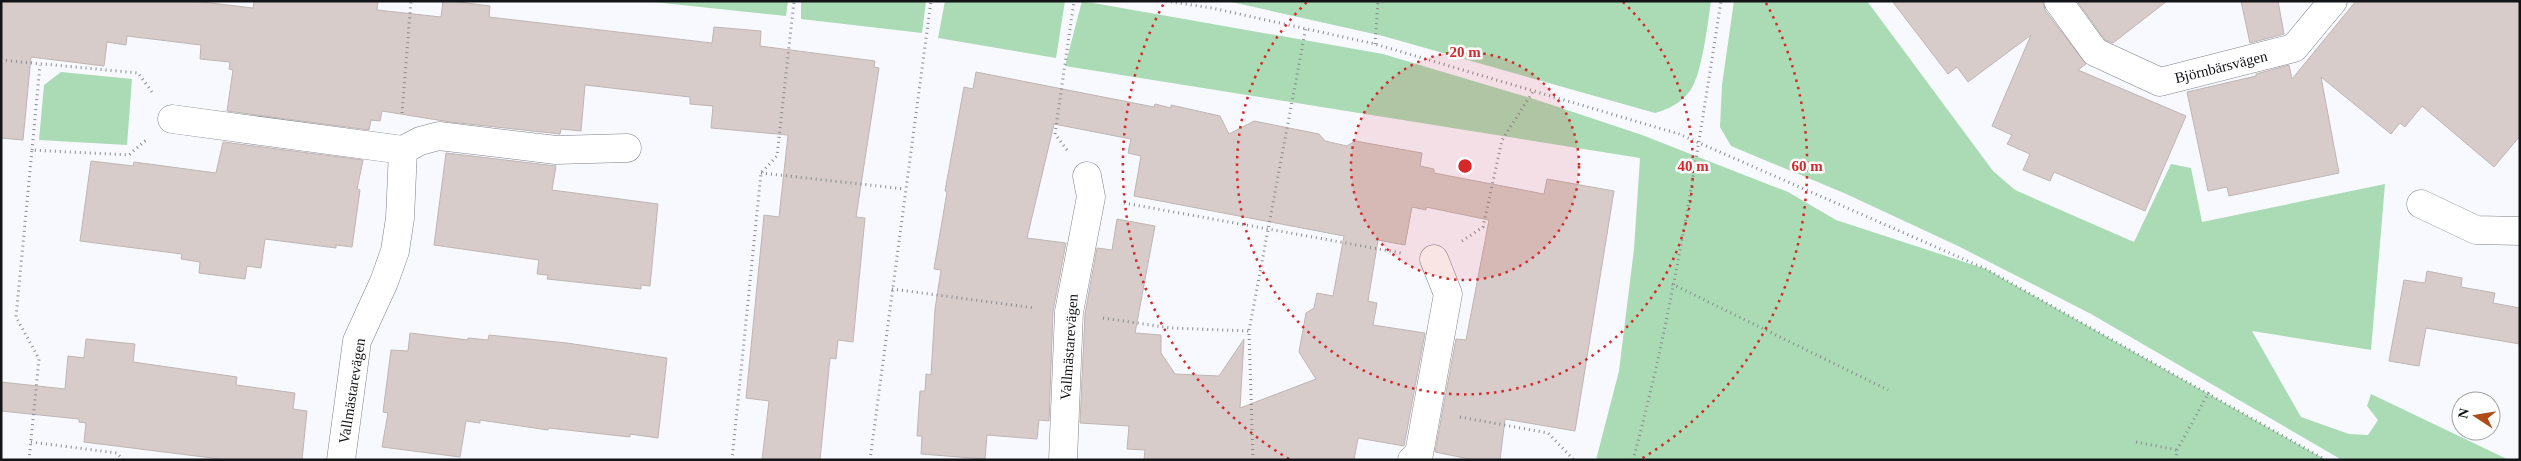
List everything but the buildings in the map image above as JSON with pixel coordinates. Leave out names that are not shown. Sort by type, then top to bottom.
[{"type":"street","name":"Björnbärsvägen","points":[[2058,1],[2095,52],[2160,82],[2294,48],[2333,1]]},
{"type":"street","points":[[172,119],[403,150],[420,140],[439,136],[556,150],[627,148]]},
{"type":"street","name":"Vallmästarevägen","points":[[341,460],[357,341],[384,282],[395,251],[400,218],[403,150]]},
{"type":"street","name":"Vallmästarevägen","points":[[1062,460],[1069,312],[1089,187]]},
{"type":"street","points":[[2421,204],[2476,230],[2520,231]]},
{"type":"street","points":[[1412,460],[1419,454],[1448,294],[1434,259]]},
{"type":"path","points":[[403,150],[401,120],[411,1]]},
{"type":"path","points":[[732,460],[761,173],[777,156],[794,1]]},
{"type":"path","points":[[870,460],[931,1]]},
{"type":"path","points":[[1074,1],[1055,134],[1089,187],[1268,229],[1434,259],[1482,227],[1502,140],[1534,90]]},
{"type":"path","points":[[1166,1],[1212,8],[1306,27],[1375,44],[1679,134],[1698,144],[1986,269],[2209,392],[2326,460]]},
{"type":"path","points":[[1375,44],[1378,1]]},
{"type":"path","points":[[1633,460],[1655,377],[1698,144],[1721,1]]},
{"type":"path","points":[[1253,460],[1249,331],[1306,27]]},
{"type":"path","points":[[1,60],[138,74],[172,119],[129,155],[32,150]]},
{"type":"path","points":[[29,460],[39,359],[16,317],[40,65]]},
{"type":"path","points":[[761,173],[905,189]]},
{"type":"path","points":[[1672,284],[1888,390]]},
{"type":"path","points":[[892,289],[1069,312],[1171,328],[1249,331]]},
{"type":"path","points":[[2176,460],[2177,450],[2209,392]]},
{"type":"path","points":[[1427,410],[1548,434],[1574,460]]},
{"type":"path","points":[[31,442],[117,453],[123,460]]},
{"type":"path","points":[[2136,442],[2177,450]]},
{"type":"green space","points":[[644,1],[788,1],[786,16]]},
{"type":"green space","points":[[801,1],[926,1],[922,33],[801,19]]},
{"type":"green space","points":[[945,1],[1065,1],[1056,58],[938,38]]},
{"type":"green space","points":[[1082,1],[1383,54],[1537,100],[1642,135],[1788,192],[1836,220],[1986,269],[2326,460],[1596,460],[1619,371],[1634,249],[1640,158],[1065,66]]},
{"type":"green space","points":[[1227,1],[1711,1],[1704,48],[1698,73],[1690,91],[1679,102],[1655,113],[1383,36]]},
{"type":"green space","points":[[1734,1],[1867,1],[1993,171],[2015,190],[2134,242],[2171,164],[2191,168],[2202,222],[2385,184],[2371,350],[2252,331],[2301,417],[2349,434],[2368,435],[2378,420],[2367,406],[2371,394],[2451,432],[2451,441],[2469,441],[2509,460],[2342,460],[2091,314],[1958,246],[1844,193],[1731,146],[1720,127],[1722,85]]},
{"type":"green space","points":[[61,72],[132,79],[127,145],[39,140],[44,85]]}]
